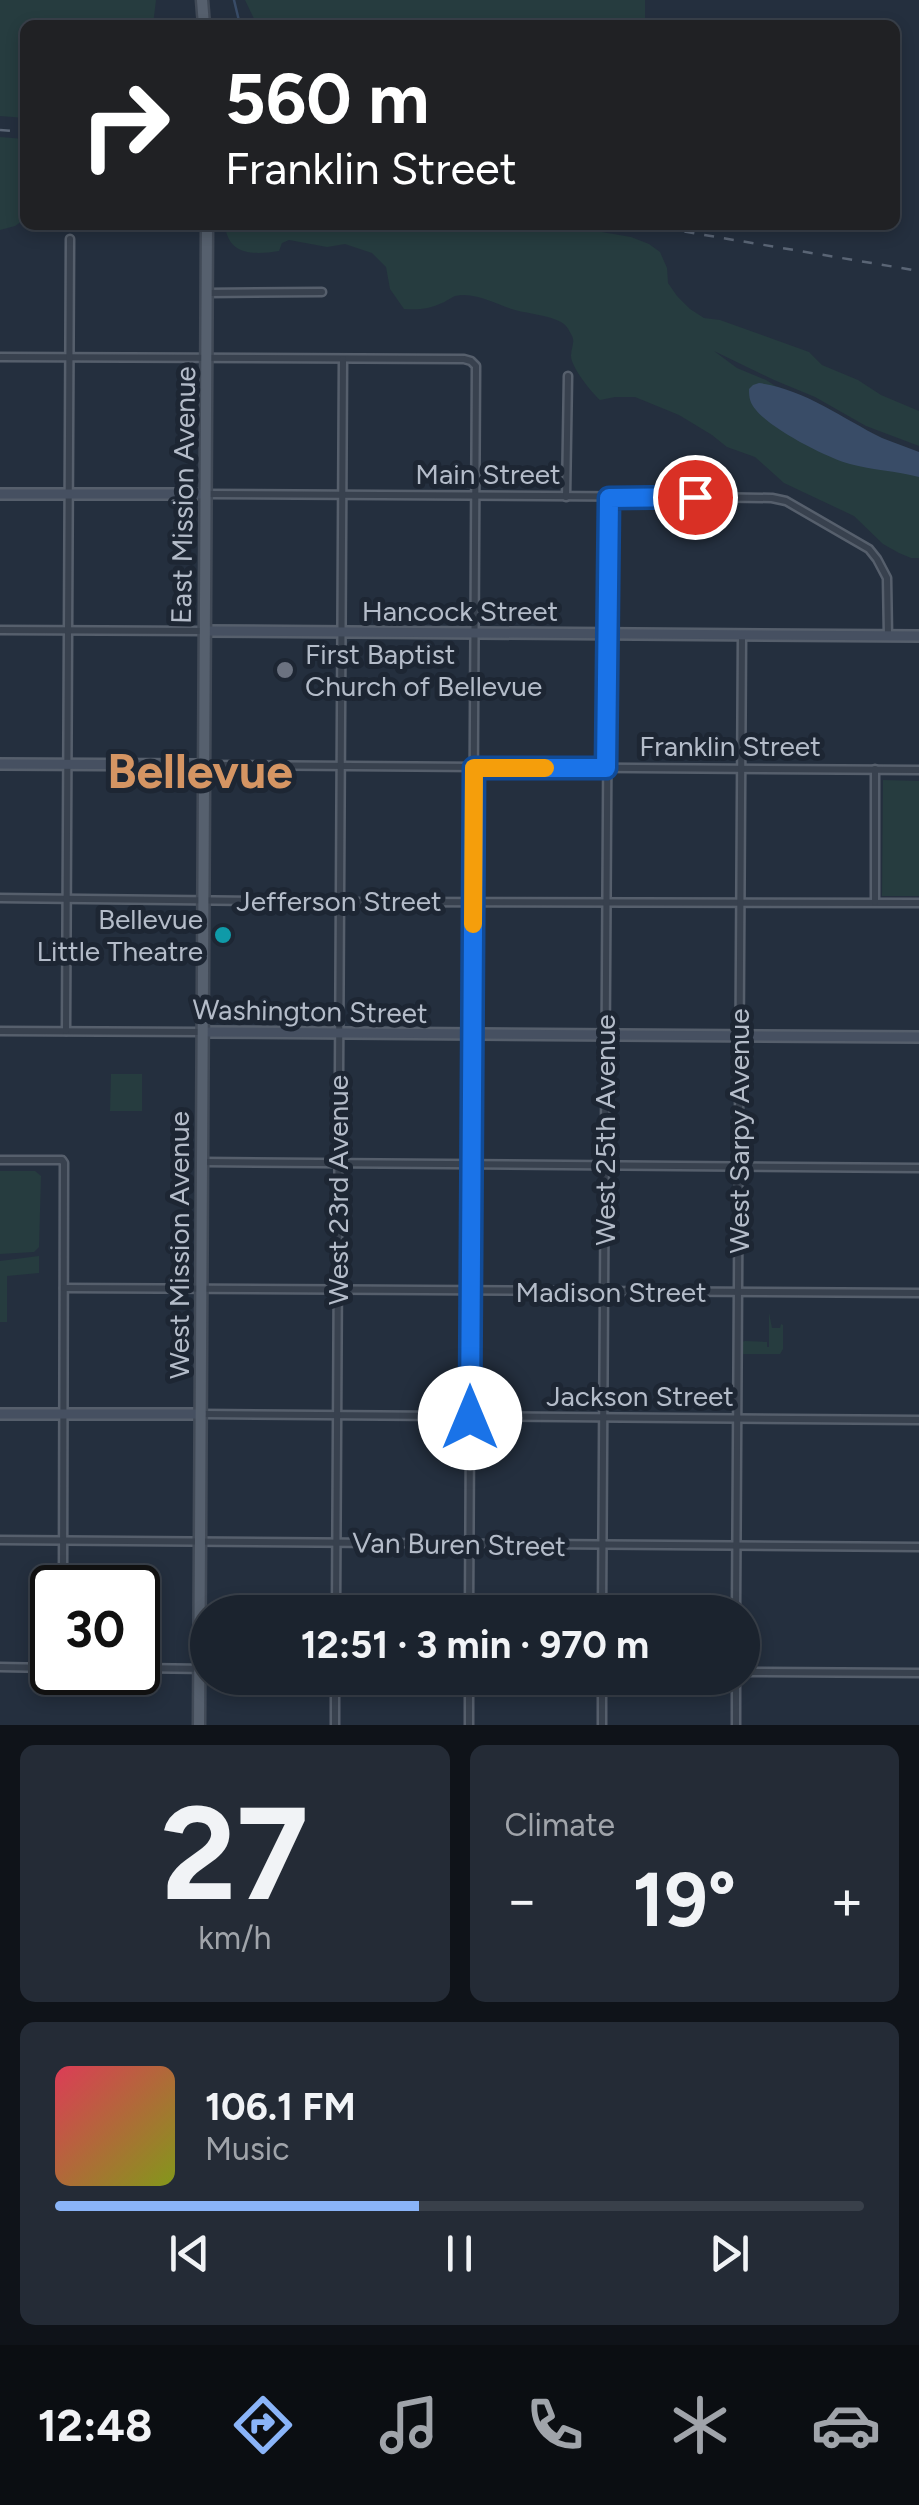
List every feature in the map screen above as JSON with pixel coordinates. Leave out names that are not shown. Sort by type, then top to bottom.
[{"type":"main road","name":"East Mission Avenue","points":[[204,765],[206,230]]},
{"type":"main road","name":"West Mission Avenue","points":[[202,1595],[204,765]]},
{"type":"main road","name":"West Mission Avenue","points":[[199,1725],[202,1695]]},
{"type":"street","points":[[66,1031],[70,239]]},
{"type":"street","points":[[208,293],[322,292]]},
{"type":"street","points":[[0,356],[464,359],[476,366],[469,1595]]},
{"type":"street","name":"West 23rd Avenue","points":[[336,1595],[343,359]]},
{"type":"street","points":[[566,498],[568,376]]},
{"type":"street","name":"Main Street","points":[[0,494],[772,498],[795,504],[878,558],[888,578],[888,636]]},
{"type":"street","name":"West 25th Avenue","points":[[602,1595],[609,498]]},
{"type":"street","name":"Hancock Street","points":[[0,630],[919,636]]},
{"type":"street","name":"West Sarpy Avenue","points":[[736,1595],[742,636]]},
{"type":"street","name":"Franklin Street","points":[[0,764],[919,770]]},
{"type":"street","points":[[874,902],[875,769]]},
{"type":"street","name":"Jefferson Street","points":[[0,898],[919,903]]},
{"type":"street","name":"Washington Street","points":[[0,1031],[919,1037]]},
{"type":"street","points":[[0,1160],[62,1160],[64,1167],[63,1565]]},
{"type":"street","points":[[202,1162],[919,1168]]},
{"type":"street","name":"Madison Street","points":[[64,1288],[919,1293]]},
{"type":"street","name":"Jackson Street","points":[[0,1414],[919,1420]]},
{"type":"street","name":"Van Buren Street","points":[[0,1540],[919,1547]]},
{"type":"street","points":[[0,1667],[30,1668]]},
{"type":"street","points":[[160,1668],[190,1669]]},
{"type":"street","points":[[760,1672],[919,1673]]},
{"type":"street","points":[[335,1725],[336,1695]]},
{"type":"street","points":[[469,1695],[469,1725]]},
{"type":"street","points":[[602,1695],[602,1725]]},
{"type":"street","points":[[736,1695],[736,1725]]},
{"type":"green space","points":[[0,0],[156,0],[154,20],[20,20],[20,118],[0,116]]},
{"type":"green space","points":[[245,0],[645,0],[645,20],[255,20]]},
{"type":"green space","points":[[0,137],[20,139],[20,222],[0,230]]},
{"type":"green space","points":[[226,230],[590,230],[649,244],[660,252],[668,283],[677,296],[704,318],[720,320],[809,352],[822,365],[919,411],[919,446],[866,426],[815,397],[714,351],[919,477],[919,558],[883,544],[854,516],[784,483],[755,457],[727,447],[679,415],[635,397],[600,400],[574,367],[572,337],[561,322],[470,295],[455,296],[428,308],[404,309],[390,289],[386,267],[372,253],[345,244],[327,247],[289,240],[282,243],[279,251],[252,253],[237,248]]},
{"type":"green space","points":[[883,780],[919,781],[919,896],[882,896]]},
{"type":"green space","points":[[111,1074],[142,1074],[142,1111],[110,1111]]},
{"type":"green space","points":[[0,1171],[35,1171],[41,1176],[39,1247],[34,1252],[0,1254]]},
{"type":"green space","points":[[39,1256],[39,1273],[7,1276],[7,1322],[0,1322],[0,1261]]},
{"type":"green space","points":[[769,1313],[772,1328],[783,1325],[780,1354],[742,1354],[745,1341],[767,1342],[769,1347]]},
{"type":"water","points":[[759,383],[807,398],[882,438],[919,452],[919,477],[840,461],[786,434],[752,405],[749,389]]},
{"type":"waterway","points":[[234,0],[239,20]]},
{"type":"railway","points":[[0,130],[20,132]]},
{"type":"railway","points":[[675,230],[919,271]]},
{"type":"slow traffic","points":[[473,924],[474,768],[545,768]]},
{"type":"place","name":"First Baptist Church of Bellevue","points":[[285,670]]},
{"type":"place","name":"Bellevue Little Theatre","points":[[223,935]]},
{"type":"district","name":"Bellevue","points":[[200,771]]},
{"type":"route","points":[[470,1418],[474,768],[606,768],[609,498],[695,497]]}]
